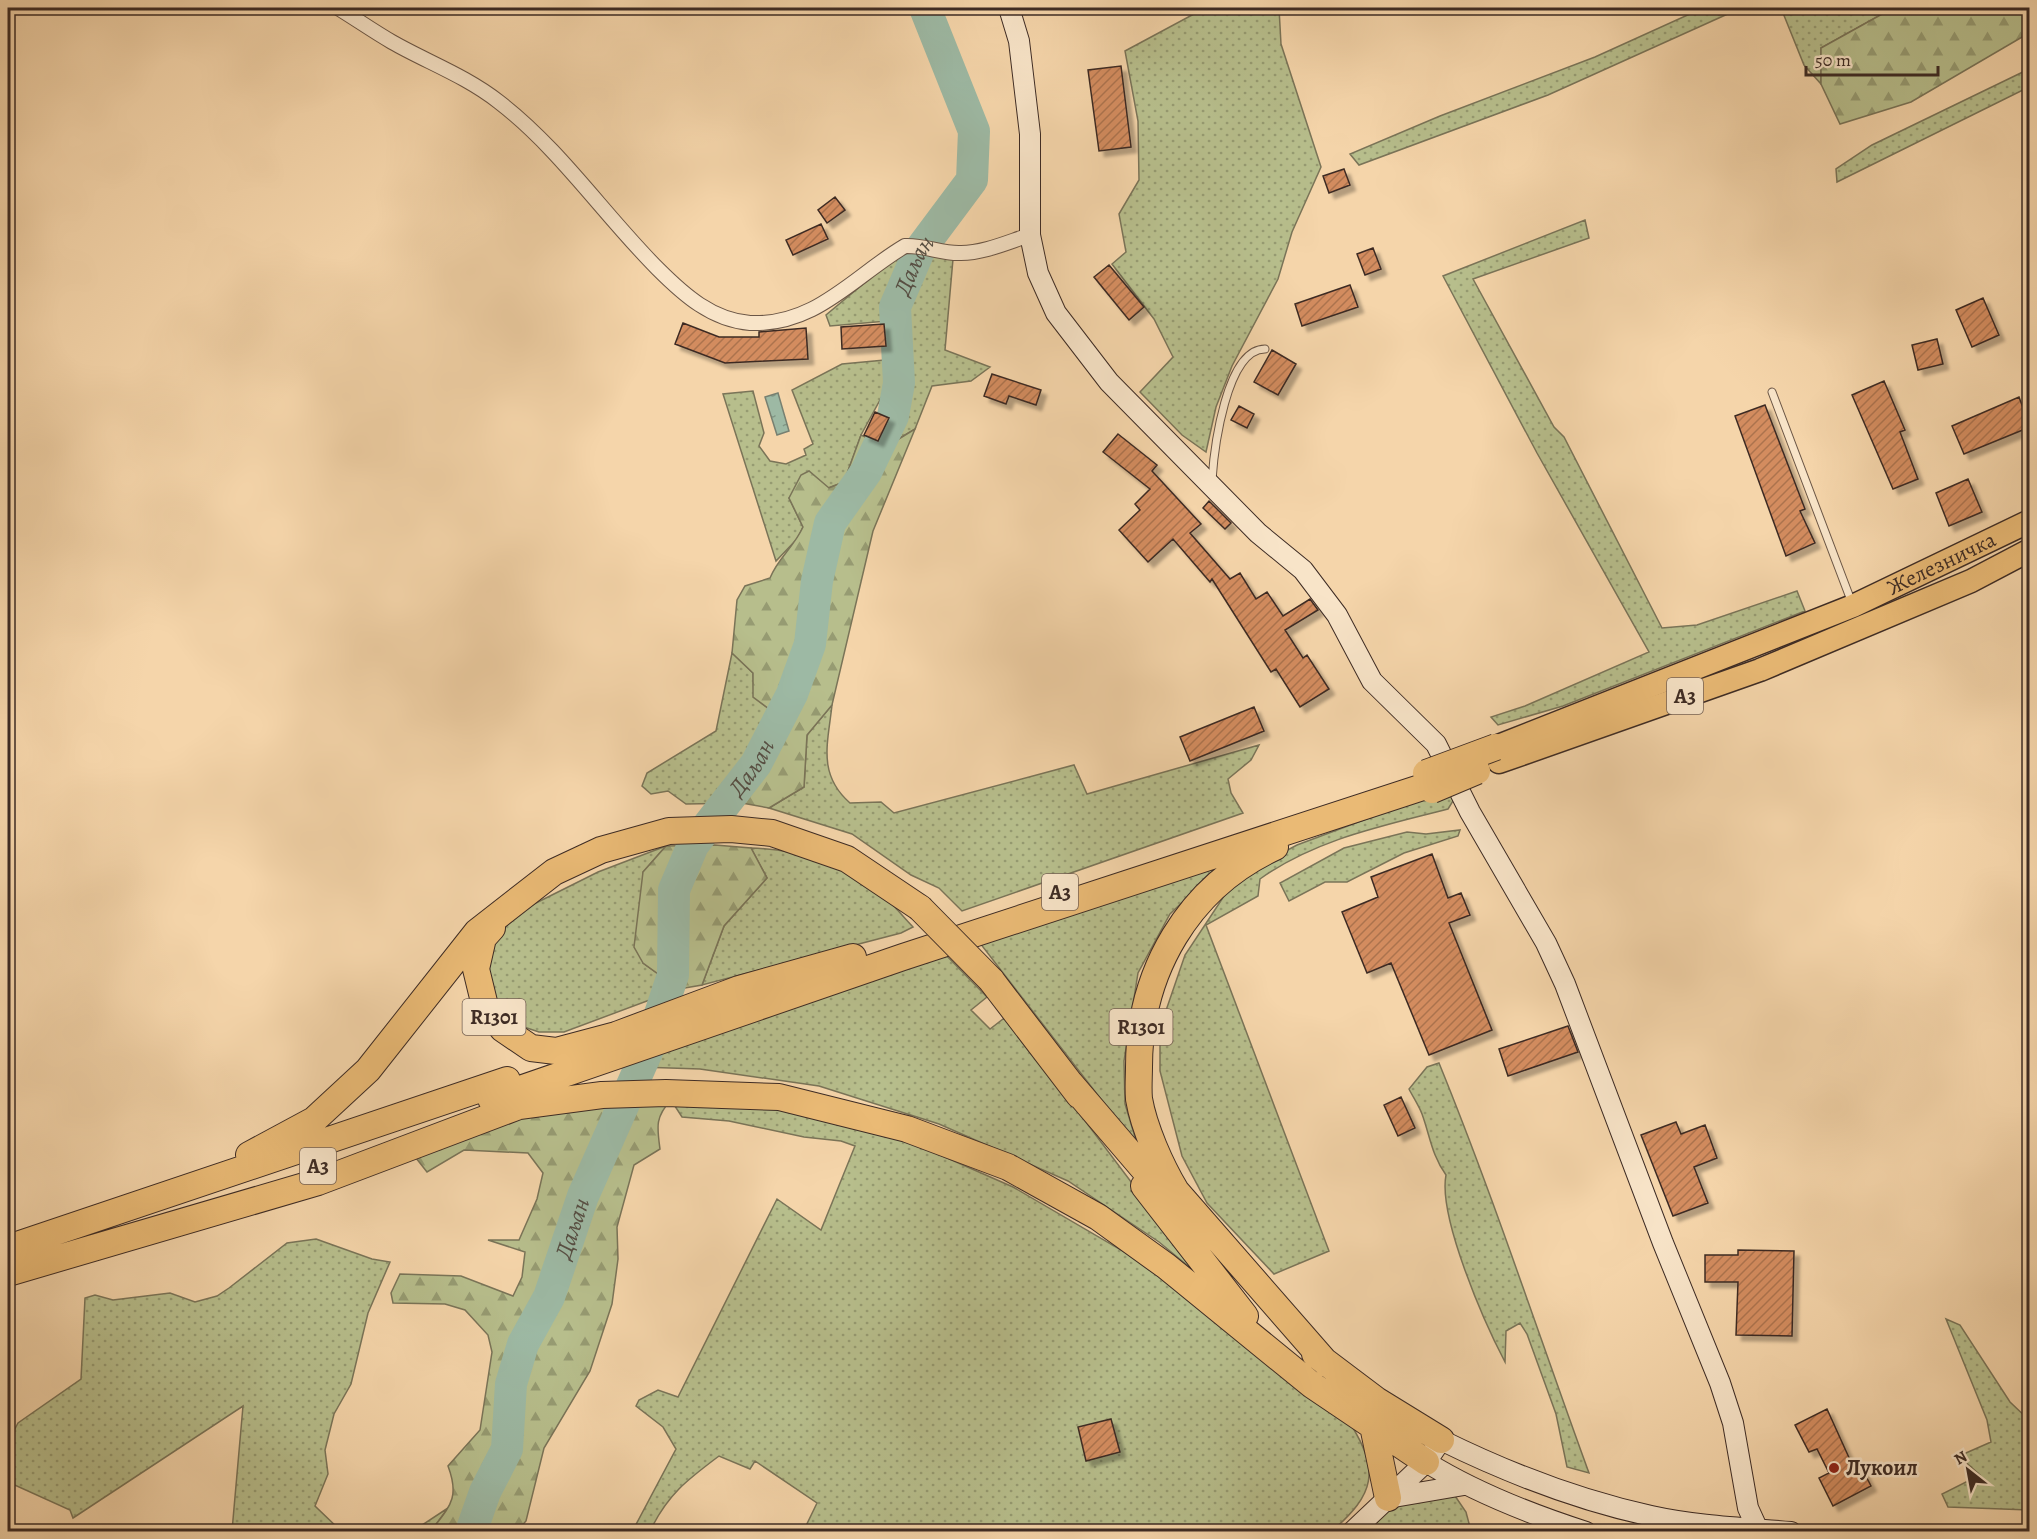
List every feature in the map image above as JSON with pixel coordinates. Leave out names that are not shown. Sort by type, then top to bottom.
[{"type":"highway","name":"A3","points":[[696,1016],[1429,783],[1497,755]]},
{"type":"highway","name":"A3","points":[[8,1247],[620,1043],[900,944],[1429,783]]},
{"type":"highway","name":"R1301","points":[[1327,1364],[1176,1191],[1161,1166],[1139,1099],[1139,1034],[1150,985],[1172,939],[1214,887],[1256,856],[1303,834],[1429,783]]},
{"type":"highway","name":"R1301","points":[[8,1247],[89,1210],[260,1151],[314,1120],[368,1070],[477,932],[554,872],[601,850],[669,831],[731,829],[772,833],[847,859],[920,908],[991,980],[1240,1312],[1312,1385]]},
{"type":"highway","name":"R1301","points":[[518,899],[483,938],[476,969],[485,1006],[503,1029],[531,1048],[556,1051],[620,1043]]},
{"type":"highway","name":"A3","points":[[8,1272],[308,1170],[532,1083],[620,1043]]},
{"type":"highway","name":"R1301","points":[[1070,1083],[1261,1307],[1327,1364],[1376,1400],[1441,1440]]},
{"type":"highway","name":"R1301","points":[[8,1272],[318,1182],[519,1106],[602,1095],[666,1093],[779,1097],[907,1129],[1008,1167],[1098,1216],[1166,1266],[1312,1385],[1426,1462]]},
{"type":"highway","points":[[1373,1426],[1388,1498]]},
{"type":"main road","name":"Железничка","points":[[1853,606],[2030,521]]},
{"type":"main road","name":"Железничка","points":[[1497,755],[1760,670],[1971,581],[2030,550]]},
{"type":"main road","name":"A3","points":[[1497,755],[1853,606]]},
{"type":"street","points":[[338,8],[391,41],[464,78],[498,102],[544,143],[619,230],[666,277],[702,308],[726,318],[751,323],[784,320],[809,313],[905,246],[920,245],[947,253],[980,250],[1030,235]]},
{"type":"street","points":[[1009,8],[1019,41],[1030,134],[1030,235],[1038,273],[1056,313],[1109,382],[1258,533],[1303,570],[1337,615],[1372,681],[1391,703],[1436,744],[1470,812],[1546,943],[1565,984],[1654,1222],[1720,1383],[1733,1423],[1748,1508],[1759,1530]]},
{"type":"street","points":[[1352,1532],[1426,1462],[1441,1440]]},
{"type":"street","name":"R1301","points":[[1441,1440],[1542,1485],[1597,1502],[1652,1516],[1791,1532]]},
{"type":"street","name":"R1301","points":[[1426,1462],[1464,1485],[1546,1519],[1586,1532]]},
{"type":"street","points":[[1388,1498],[1464,1485]]},
{"type":"lane","points":[[1211,486],[1220,417],[1239,368],[1246,356],[1255,349],[1265,349]]},
{"type":"lane","points":[[1772,392],[1853,606]]},
{"type":"green space","points":[[1205,8],[1279,8],[1281,44],[1321,167],[1292,232],[1278,279],[1232,366],[1216,407],[1206,452],[1182,435],[1140,392],[1173,357],[1154,319],[1112,264],[1126,252],[1119,214],[1139,180],[1138,121],[1125,51]]},
{"type":"green space","points":[[1703,8],[1741,8],[1548,95],[1359,165],[1350,154],[1440,116],[1595,57]]},
{"type":"green space","points":[[1781,8],[1893,8],[1821,48],[1821,84],[1804,65]]},
{"type":"green space","points":[[1893,8],[2029,8],[2029,33],[1911,102],[1840,124],[1821,84],[1821,48]]},
{"type":"green space","points":[[2029,69],[2029,87],[1837,182],[1836,169],[1872,145]]},
{"type":"green space","points":[[1585,220],[1589,238],[1473,279],[1554,427],[1564,437],[1662,628],[1697,625],[1797,591],[1805,611],[1563,706],[1498,725],[1491,717],[1525,706],[1649,652],[1537,453],[1443,276]]},
{"type":"green space","points":[[911,250],[953,259],[945,350],[990,367],[971,381],[932,386],[915,429],[885,447],[896,423],[903,396],[886,389],[861,435],[844,482],[828,488],[809,472],[789,498],[803,527],[797,539],[776,561],[723,394],[753,391],[764,433],[759,446],[770,461],[786,464],[806,455],[804,449],[813,444],[792,390],[842,364],[885,360],[890,356],[887,321],[830,326],[826,315],[898,255]]},
{"type":"green space","points":[[915,429],[873,531],[832,705],[807,735],[804,787],[769,808],[742,803],[728,790],[750,756],[769,709],[753,697],[753,673],[732,653],[737,600],[745,586],[770,578],[803,527],[789,498],[801,475],[809,471],[829,488],[844,482],[861,435],[886,447]]},
{"type":"green space","points":[[732,653],[753,673],[754,697],[769,709],[750,756],[728,789],[742,803],[686,804],[668,791],[651,794],[642,786],[647,773],[716,731]]},
{"type":"green space","points":[[832,705],[827,757],[833,781],[850,803],[881,802],[894,813],[1074,765],[1087,794],[1259,745],[1251,760],[1228,779],[1231,793],[1243,813],[962,911],[939,888],[911,875],[852,834],[769,808],[804,787],[807,735]]},
{"type":"green space","points":[[1449,788],[1453,801],[1448,809],[1351,835],[1281,865],[1260,879],[1258,896],[1206,925],[1329,1251],[1274,1274],[1207,1203],[1182,1156],[1160,1071],[1160,1028],[1185,955],[1226,893],[1267,861],[1297,845]]},
{"type":"green space","points":[[1460,830],[1458,836],[1404,853],[1347,882],[1325,882],[1289,901],[1280,883],[1344,848],[1407,832],[1426,834]]},
{"type":"green space","points":[[715,845],[751,848],[767,878],[724,926],[702,985],[679,989],[643,963],[634,947],[643,872],[666,846]]},
{"type":"green space","points":[[666,846],[643,872],[643,963],[679,989],[564,1032],[539,1032],[518,1025],[496,1002],[486,960],[504,928],[528,907],[598,872]]},
{"type":"green space","points":[[751,848],[804,855],[839,867],[884,896],[913,927],[901,933],[702,985],[724,926],[767,878]]},
{"type":"green space","points":[[1231,856],[1170,914],[1138,973],[1124,1061],[1125,1104],[1138,1147],[976,938]]},
{"type":"green space","points":[[941,950],[987,997],[971,1010],[990,1029],[1003,1019],[1009,1020],[1205,1280],[1159,1242],[1068,1181],[939,1124],[819,1086],[700,1069],[610,1066]]},
{"type":"green space","points":[[1439,1063],[1497,1216],[1589,1473],[1567,1467],[1556,1414],[1527,1334],[1520,1323],[1506,1331],[1505,1362],[1465,1269],[1449,1216],[1445,1193],[1446,1175],[1437,1161],[1422,1114],[1409,1089],[1427,1067]]},
{"type":"green space","points":[[671,1100],[740,1102],[824,1116],[913,1143],[1013,1187],[1152,1268],[1350,1423],[1360,1440],[1369,1469],[1365,1493],[1346,1518],[1332,1531],[872,1532],[864,1529],[863,1532],[803,1532],[817,1503],[755,1461],[750,1469],[719,1456],[671,1497],[650,1531],[632,1532],[676,1449],[663,1427],[636,1406],[639,1400],[658,1390],[678,1397],[777,1199],[821,1230],[855,1146],[841,1141],[804,1137],[729,1121],[682,1117]]},
{"type":"green space","points":[[671,1100],[662,1112],[658,1123],[660,1149],[634,1165],[617,1227],[618,1259],[612,1304],[590,1371],[544,1448],[526,1521],[517,1531],[431,1531],[448,1508],[453,1494],[448,1466],[480,1430],[492,1352],[488,1335],[465,1310],[445,1304],[393,1303],[391,1293],[400,1274],[461,1276],[513,1296],[522,1277],[525,1252],[488,1240],[519,1240],[537,1199],[543,1173],[528,1153],[464,1150],[427,1172],[416,1158],[536,1108]]},
{"type":"green space","points":[[316,1239],[372,1259],[390,1262],[368,1313],[351,1384],[334,1414],[325,1450],[328,1474],[315,1506],[341,1531],[232,1531],[243,1406],[73,1518],[70,1510],[8,1482],[8,1442],[18,1423],[81,1379],[85,1298],[95,1295],[113,1300],[170,1293],[195,1302],[217,1296],[287,1243]]},
{"type":"green space","points":[[1946,1319],[1960,1325],[2010,1402],[2029,1420],[2029,1510],[1948,1507],[1942,1494],[1980,1475],[1959,1456],[1991,1442],[1987,1420]]},
{"type":"green space","points":[[1453,1493],[1466,1512],[1471,1531],[1373,1531],[1371,1526],[1393,1504]]},
{"type":"green space","points":[[448,1508],[431,1531],[413,1531]]},
{"type":"water","points":[[778,393],[789,431],[777,435],[765,397]]},
{"type":"building","points":[[1121,66],[1131,147],[1099,151],[1088,70]]},
{"type":"building","points":[[1344,169],[1350,185],[1329,193],[1323,176]]},
{"type":"building","points":[[835,197],[845,210],[827,223],[818,210]]},
{"type":"building","points":[[821,224],[828,239],[793,255],[786,240]]},
{"type":"building","points":[[1373,248],[1381,269],[1365,275],[1357,254]]},
{"type":"building","points":[[1109,265],[1144,307],[1129,320],[1094,277]]},
{"type":"building","points":[[1350,285],[1358,307],[1302,326],[1295,304]]},
{"type":"building","points":[[1983,298],[1999,335],[1972,347],[1956,310]]},
{"type":"building","points":[[683,323],[719,337],[759,337],[759,332],[806,328],[808,359],[725,363],[675,344]]},
{"type":"building","points":[[884,324],[886,346],[842,349],[841,327]]},
{"type":"building","points":[[1937,339],[1943,364],[1918,370],[1912,345]]},
{"type":"building","points":[[1272,350],[1296,364],[1278,395],[1254,382]]},
{"type":"building","points":[[992,374],[1041,390],[1036,405],[1009,396],[1006,404],[984,396]]},
{"type":"building","points":[[1884,381],[1905,430],[1900,432],[1918,479],[1893,489],[1852,395]]},
{"type":"building","points":[[2019,397],[2030,427],[1964,454],[1952,426]]},
{"type":"building","points":[[1765,405],[1805,509],[1800,511],[1815,543],[1786,556],[1735,416]]},
{"type":"building","points":[[1239,406],[1254,414],[1247,428],[1231,420]]},
{"type":"building","points":[[875,412],[889,418],[878,441],[864,435]]},
{"type":"building","points":[[1118,434],[1157,465],[1152,471],[1201,524],[1190,533],[1230,579],[1240,573],[1256,599],[1267,592],[1283,616],[1310,599],[1318,610],[1285,630],[1303,658],[1307,655],[1329,689],[1300,707],[1276,669],[1271,672],[1212,579],[1210,582],[1173,539],[1148,562],[1119,530],[1140,510],[1135,504],[1150,489],[1103,452]]},
{"type":"building","points":[[1968,479],[1982,512],[1949,526],[1936,493]]},
{"type":"building","points":[[1209,501],[1231,523],[1225,529],[1203,508]]},
{"type":"building","points":[[1254,707],[1264,731],[1190,761],[1180,737]]},
{"type":"building","points":[[1432,854],[1448,898],[1461,893],[1470,915],[1449,923],[1492,1030],[1429,1055],[1391,963],[1367,973],[1342,912],[1378,897],[1371,877]]},
{"type":"building","points":[[1568,1026],[1578,1052],[1508,1076],[1499,1049]]},
{"type":"building","points":[[1401,1097],[1415,1128],[1398,1136],[1384,1105]]},
{"type":"building","points":[[1676,1122],[1681,1134],[1705,1125],[1717,1158],[1694,1167],[1708,1203],[1673,1216],[1641,1135]]},
{"type":"building","points":[[1738,1250],[1794,1251],[1792,1336],[1736,1335],[1738,1282],[1705,1282],[1705,1255],[1738,1255]]},
{"type":"building","points":[[1827,1409],[1851,1462],[1857,1459],[1871,1486],[1833,1506],[1819,1478],[1829,1473],[1817,1449],[1809,1452],[1795,1425]]},
{"type":"building","points":[[1111,1419],[1120,1452],[1086,1461],[1078,1427]]},
{"type":"waterway","name":"Даљан","points":[[471,1532],[485,1492],[507,1449],[511,1384],[523,1344],[549,1297],[583,1196],[649,1047],[673,975],[674,890],[693,845],[756,764],[792,694],[810,644],[817,581],[830,523],[866,472],[893,416],[899,383],[895,307],[919,251],[972,180],[974,131],[925,8]]},
{"type":"place","name":"Лукоил","points":[[1834,1468]]}]
